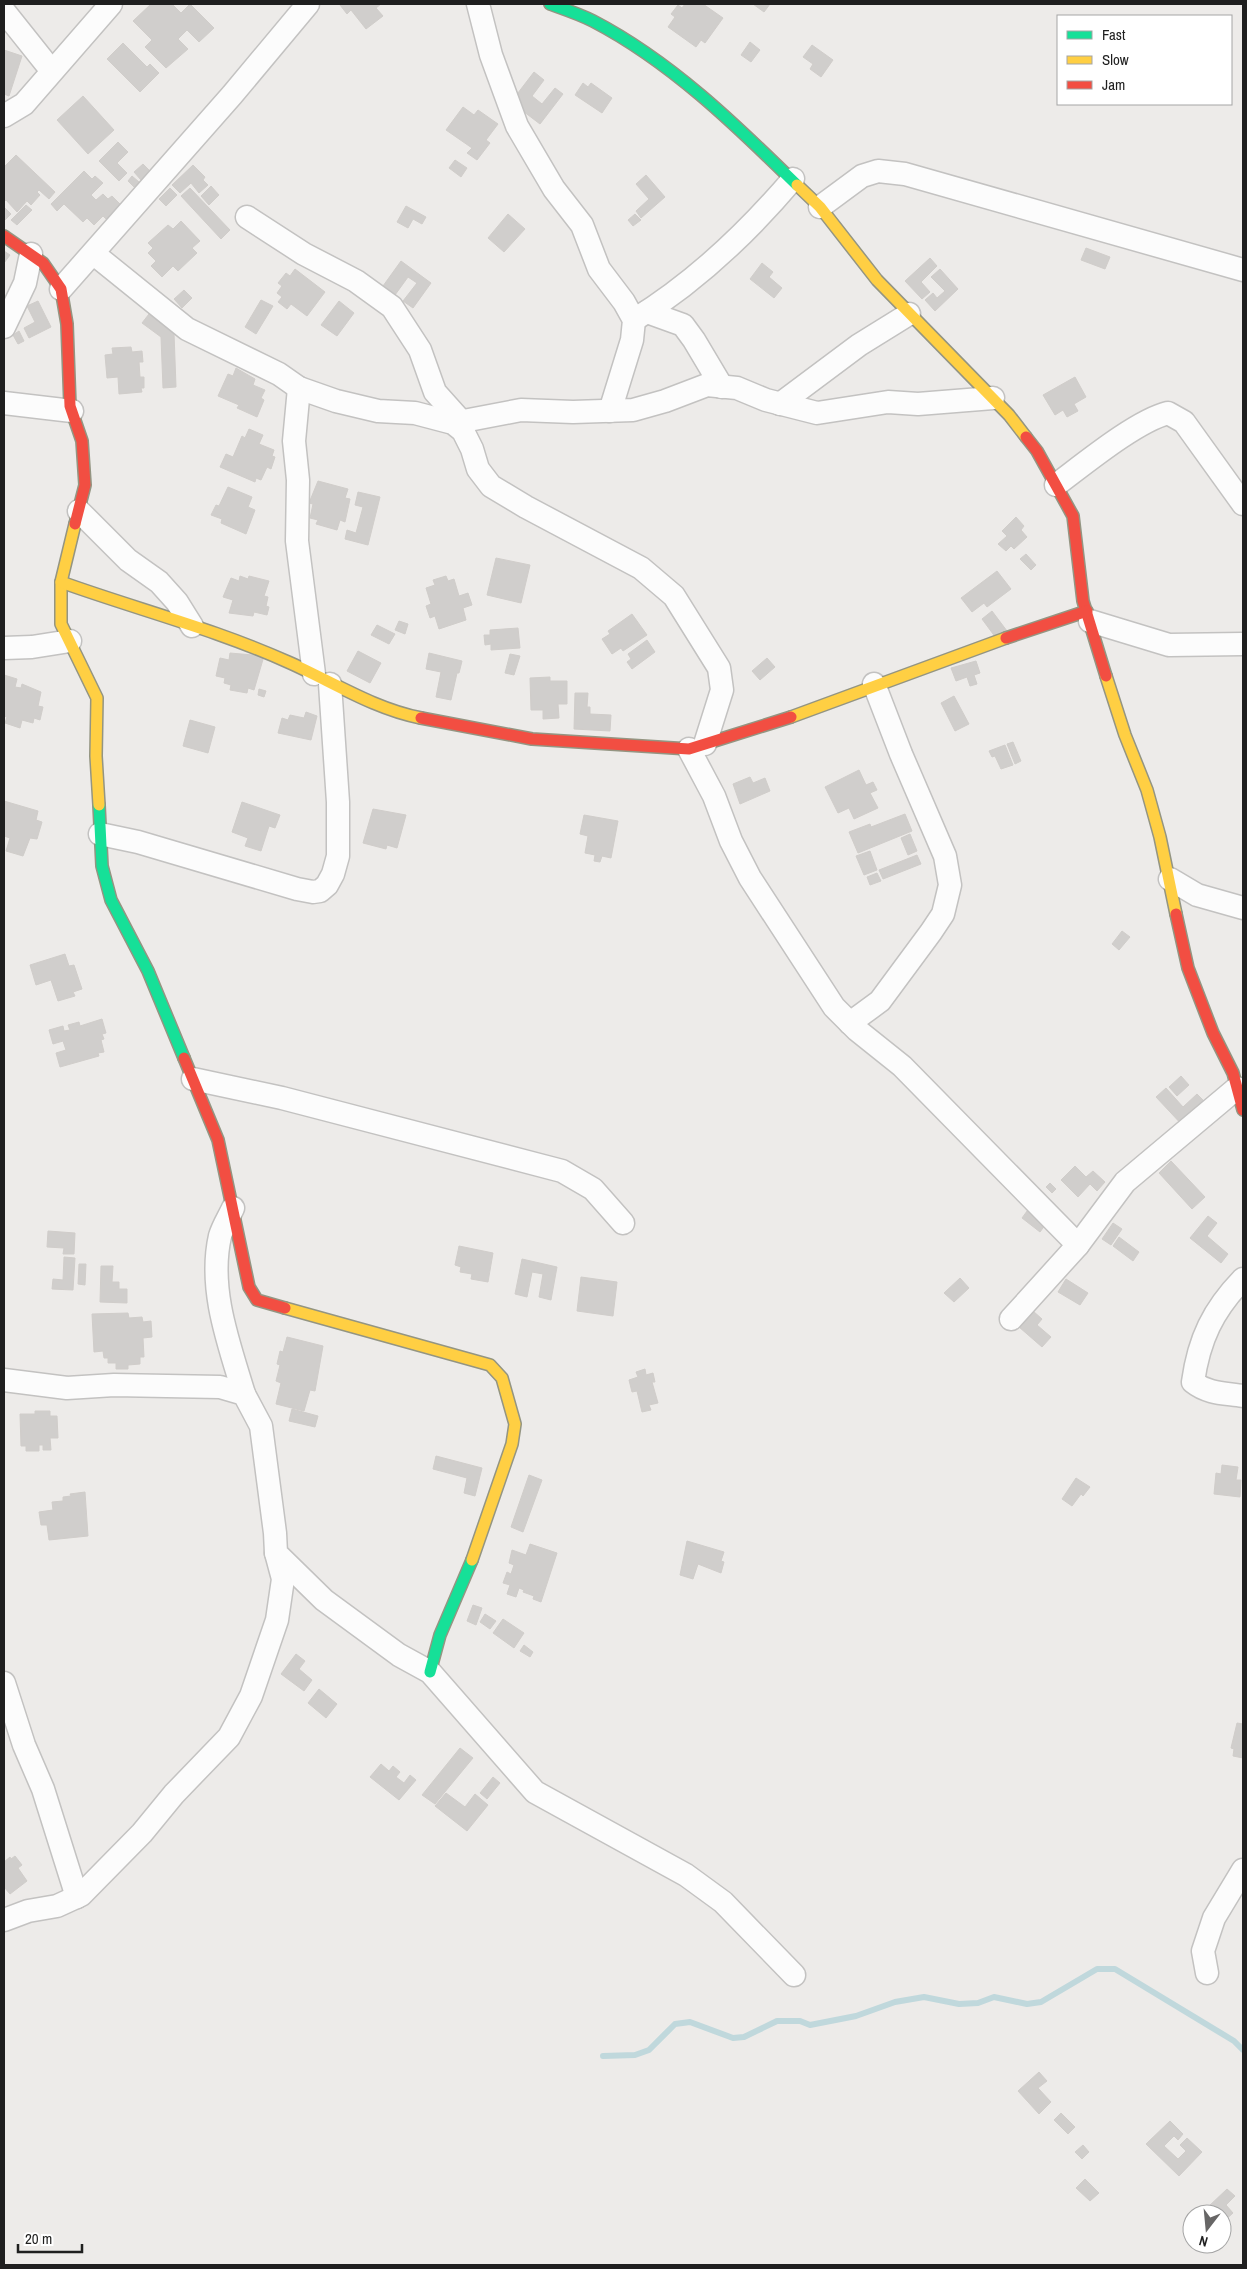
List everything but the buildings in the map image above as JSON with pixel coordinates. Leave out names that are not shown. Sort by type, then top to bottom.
[{"type":"street","points":[[4,116],[24,104],[111,4]]},
{"type":"street","points":[[62,289],[232,95],[308,4]]},
{"type":"street","points":[[478,4],[491,55],[517,126],[554,189],[582,225],[599,269],[624,302],[641,316],[683,325],[722,387]]},
{"type":"street","points":[[550,4],[591,20],[635,45],[706,100],[793,179],[820,207],[877,280],[993,398],[1037,450],[1073,516],[1083,601],[1125,735],[1147,790],[1170,879],[1188,968],[1213,1033],[1233,1073],[1243,1110]]},
{"type":"street","points":[[4,11],[52,70]]},
{"type":"street","points":[[820,207],[862,176],[878,171],[905,174],[1067,218],[1243,270]]},
{"type":"street","points":[[610,410],[641,316],[703,269],[773,203],[793,179]]},
{"type":"street","points":[[247,217],[304,254],[356,281],[392,308],[420,350],[435,392],[463,431],[472,449],[478,469],[491,486],[526,507],[641,568],[674,596],[719,668],[722,678],[722,690],[697,747],[731,841],[750,878],[834,1007],[850,1023],[902,1066],[1078,1245]]},
{"type":"street","points":[[4,236],[43,263],[62,289],[67,324],[72,411],[82,440],[85,485],[61,582],[61,624],[97,698],[96,756],[102,866],[111,900],[148,972],[218,1140],[249,1288],[257,1300],[490,1365],[502,1378],[515,1424],[512,1444],[470,1564],[440,1635],[430,1672]]},
{"type":"street","points":[[4,327],[25,283],[30,254]]},
{"type":"street","points":[[94,254],[187,329],[279,374],[299,388],[336,401],[378,410],[415,413],[457,422],[521,410],[633,410],[665,401],[708,385],[736,388],[780,404],[817,413],[888,402],[918,404],[993,398]]},
{"type":"street","points":[[780,404],[859,345],[909,314]]},
{"type":"street","points":[[100,834],[138,842],[297,889],[313,892],[320,891],[327,885],[333,874],[338,856],[338,802],[322,679],[297,541],[298,480],[294,441],[299,388]]},
{"type":"street","points":[[4,403],[72,411]]},
{"type":"street","points":[[1056,485],[1097,454],[1159,415],[1168,413],[1184,422],[1243,504]]},
{"type":"street","points":[[1199,442],[1210,448],[1243,475]]},
{"type":"street","points":[[79,511],[128,560],[159,582],[177,602],[192,626]]},
{"type":"street","points":[[61,582],[192,626],[288,662],[322,679],[407,715],[532,739],[697,747],[772,724],[874,684],[1089,616],[1169,645],[1243,644]]},
{"type":"street","points":[[4,648],[32,647],[70,641]]},
{"type":"street","points":[[850,1023],[880,1001],[932,932],[943,914],[950,885],[945,856],[900,754],[874,684]]},
{"type":"street","points":[[1170,879],[1197,895],[1243,908]]},
{"type":"street","points":[[193,1079],[282,1098],[562,1172],[593,1189],[623,1223]]},
{"type":"street","points":[[1011,1319],[1078,1245],[1124,1182],[1237,1088]]},
{"type":"street","points":[[4,1920],[28,1911],[57,1906],[77,1897],[98,1879],[142,1833],[174,1794],[229,1737],[251,1696],[277,1620],[283,1579],[276,1553],[276,1533],[261,1426],[244,1394],[225,1332],[216,1277],[220,1235],[233,1208]]},
{"type":"street","points":[[1243,1279],[1222,1300],[1210,1321],[1195,1366],[1193,1382],[1210,1392],[1243,1396]]},
{"type":"street","points":[[4,1380],[67,1388],[114,1385],[220,1387],[244,1394]]},
{"type":"street","points":[[276,1553],[324,1600],[399,1655],[430,1672],[535,1792],[686,1875],[723,1902],[794,1974]]},
{"type":"street","points":[[4,1683],[24,1746],[43,1789],[77,1897]]},
{"type":"street","points":[[1207,1973],[1203,1951],[1214,1918],[1243,1870]]},
{"type":"waterway","points":[[603,2056],[635,2055],[649,2050],[675,2024],[690,2022],[733,2038],[744,2037],[777,2021],[800,2021],[810,2025],[856,2016],[895,2002],[924,1997],[959,2004],[978,2003],[994,1997],[1027,2004],[1041,2002],[1097,1969],[1115,1969],[1234,2041],[1243,2050]]},
{"type":"traffic: fast","points":[[550,4],[593,21],[649,55],[675,74],[726,117],[797,185]]},
{"type":"traffic: fast","points":[[99,805],[102,866],[111,900],[148,971],[184,1058]]},
{"type":"traffic: fast","points":[[430,1672],[440,1635],[472,1560]]},
{"type":"traffic: slow","points":[[797,185],[820,207],[877,280],[1009,415],[1026,437]]},
{"type":"traffic: slow","points":[[75,524],[61,582],[61,624],[97,698],[96,756],[99,805]]},
{"type":"traffic: slow","points":[[61,582],[232,639],[288,662],[386,708],[421,718]]},
{"type":"traffic: slow","points":[[791,717],[1006,638]]},
{"type":"traffic: slow","points":[[1106,676],[1125,735],[1147,790],[1160,837],[1176,914]]},
{"type":"traffic: slow","points":[[285,1308],[490,1365],[502,1378],[515,1424],[512,1444],[472,1560]]},
{"type":"traffic: jam","points":[[4,236],[43,263],[61,289],[67,324],[70,406],[82,441],[85,485],[75,524]]},
{"type":"traffic: jam","points":[[1026,437],[1037,451],[1073,516],[1083,601],[1106,676]]},
{"type":"traffic: jam","points":[[1006,638],[1087,611]]},
{"type":"traffic: jam","points":[[421,718],[532,739],[689,749],[791,717]]},
{"type":"traffic: jam","points":[[1176,914],[1188,968],[1213,1033],[1233,1073],[1243,1110]]},
{"type":"traffic: jam","points":[[184,1058],[218,1140],[249,1287],[257,1300],[285,1308]]}]
